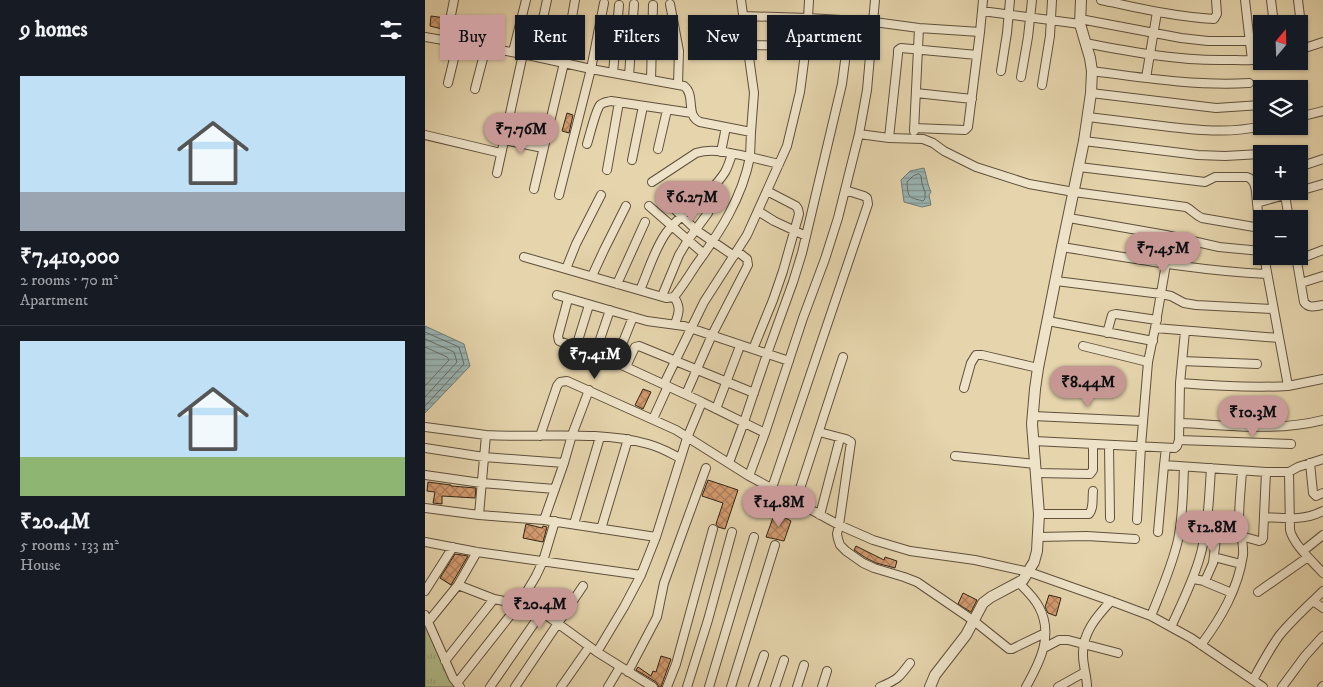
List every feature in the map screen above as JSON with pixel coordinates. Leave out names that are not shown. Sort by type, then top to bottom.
[{"type":"street","points":[[451,15],[454,0]]},
{"type":"street","points":[[505,51],[513,52],[526,0]]},
{"type":"street","points":[[544,15],[547,0]]},
{"type":"street","points":[[534,189],[564,63],[575,0]]},
{"type":"street","points":[[741,0],[743,15]]},
{"type":"street","points":[[809,0],[809,15]]},
{"type":"street","points":[[874,15],[875,0]]},
{"type":"street","points":[[914,128],[965,130],[968,127],[983,0]]},
{"type":"street","points":[[1001,71],[1010,0]]},
{"type":"street","points":[[1021,77],[1026,54],[1032,0]]},
{"type":"street","points":[[1042,85],[1050,36],[1052,0]]},
{"type":"street","points":[[931,686],[935,675],[966,635],[983,603],[991,596],[1024,578],[1034,562],[1037,551],[1039,514],[1033,416],[1038,368],[1079,167],[1091,93],[1092,71],[1090,58],[1080,22],[1081,0]]},
{"type":"street","points":[[1101,0],[1115,1],[1157,12],[1214,19],[1217,14],[1215,0]]},
{"type":"street","points":[[1085,43],[1188,59],[1251,60],[1245,0]]},
{"type":"street","points":[[1271,0],[1273,15]]},
{"type":"street","points":[[1298,0],[1299,15]]},
{"type":"street","points":[[559,195],[591,69],[604,3]]},
{"type":"street","points":[[613,73],[619,4]]},
{"type":"street","points":[[629,76],[634,4]]},
{"type":"street","points":[[670,4],[679,51],[678,84]]},
{"type":"street","points":[[651,80],[653,5]]},
{"type":"street","points":[[981,11],[1080,22],[1208,41],[1250,40]]},
{"type":"street","points":[[1146,78],[1157,12]]},
{"type":"street","points":[[880,23],[919,28],[980,32]]},
{"type":"street","points":[[914,138],[919,28]]},
{"type":"street","points":[[425,37],[440,39]]},
{"type":"street","points":[[1308,47],[1323,42]]},
{"type":"street","points":[[889,138],[898,50],[904,47],[977,55]]},
{"type":"street","points":[[448,83],[454,60]]},
{"type":"street","points":[[475,89],[483,60]]},
{"type":"street","points":[[497,173],[522,60]]},
{"type":"street","points":[[552,60],[678,84],[687,88],[695,120],[751,132]]},
{"type":"street","points":[[524,257],[661,296],[674,297],[712,242],[731,210],[747,174],[754,94],[750,60]]},
{"type":"street","points":[[653,419],[676,360],[691,328],[704,302],[747,235],[787,146],[800,92],[805,60]]},
{"type":"street","points":[[729,463],[793,282],[806,236],[842,84],[845,60]]},
{"type":"street","points":[[749,476],[838,218],[859,134],[867,90],[870,60]]},
{"type":"street","points":[[1092,71],[1206,84],[1249,83]]},
{"type":"street","points":[[916,93],[972,99]]},
{"type":"street","points":[[1091,93],[1216,108],[1253,106]]},
{"type":"street","points":[[587,144],[599,106],[605,102],[619,102],[692,113]]},
{"type":"street","points":[[607,170],[619,102]]},
{"type":"street","points":[[632,160],[643,106]]},
{"type":"street","points":[[658,148],[667,110]]},
{"type":"street","points":[[1308,115],[1323,111]]},
{"type":"street","points":[[1088,117],[1190,130],[1223,132],[1253,128]]},
{"type":"street","points":[[721,152],[726,127]]},
{"type":"street","points":[[859,134],[889,138],[923,139],[960,159],[1029,184],[1186,207],[1201,218],[1253,227]]},
{"type":"street","points":[[425,135],[501,153]]},
{"type":"street","points":[[504,140],[543,148]]},
{"type":"street","points":[[1084,141],[1199,156],[1253,154]]},
{"type":"street","points":[[652,182],[703,150],[779,164]]},
{"type":"street","points":[[640,290],[660,242],[672,225],[697,203],[726,171],[732,154]]},
{"type":"street","points":[[1308,164],[1323,159]]},
{"type":"street","points":[[1079,167],[1205,182],[1215,177],[1247,177],[1253,181],[1258,210]]},
{"type":"street","points":[[1308,188],[1323,184]]},
{"type":"street","points":[[772,488],[868,204],[867,198],[864,196],[845,190]]},
{"type":"street","points":[[753,350],[775,293],[799,214],[799,209],[796,206],[767,191]]},
{"type":"street","points":[[566,269],[576,244],[601,195]]},
{"type":"street","points":[[663,198],[696,230],[712,242],[747,259],[748,265],[712,336],[686,394]]},
{"type":"street","points":[[1257,203],[1268,200]]},
{"type":"street","points":[[661,296],[679,255],[708,213],[697,203]]},
{"type":"street","points":[[592,276],[626,206]]},
{"type":"street","points":[[649,206],[704,254]]},
{"type":"street","points":[[758,211],[806,236]]},
{"type":"street","points":[[1069,218],[1166,235],[1219,247],[1253,250]]},
{"type":"street","points":[[617,284],[645,222]]},
{"type":"street","points":[[1062,247],[1217,271],[1267,274]]},
{"type":"street","points":[[1308,254],[1323,250]]},
{"type":"street","points":[[1137,520],[1148,362],[1166,264]]},
{"type":"street","points":[[1266,265],[1289,386]]},
{"type":"street","points":[[1297,265],[1304,302],[1307,306],[1312,307],[1323,304]]},
{"type":"street","points":[[1301,284],[1323,276]]},
{"type":"street","points":[[1055,280],[1161,294],[1171,296],[1184,303],[1196,305],[1273,309]]},
{"type":"street","points":[[557,295],[633,317],[691,328],[789,361]]},
{"type":"street","points":[[674,297],[678,302],[679,310],[675,324]]},
{"type":"street","points":[[568,299],[559,341],[615,362],[667,385],[765,433]]},
{"type":"street","points":[[575,347],[589,305]]},
{"type":"street","points":[[595,354],[610,310]]},
{"type":"street","points":[[1107,332],[1111,318],[1116,314],[1185,331],[1279,338]]},
{"type":"street","points":[[615,362],[633,317]]},
{"type":"street","points":[[1048,321],[1153,342]]},
{"type":"street","points":[[1034,441],[1175,448],[1179,440],[1185,331]]},
{"type":"street","points":[[626,367],[637,346],[676,360],[754,393]]},
{"type":"street","points":[[717,409],[740,346]]},
{"type":"street","points":[[1083,346],[1148,362]]},
{"type":"street","points":[[964,388],[971,363],[976,355],[1038,368]]},
{"type":"street","points":[[796,501],[843,357]]},
{"type":"street","points":[[1182,361],[1257,364]]},
{"type":"street","points":[[1181,382],[1241,387],[1289,386],[1323,379]]},
{"type":"street","points":[[540,436],[557,386],[560,382],[567,381],[676,430],[685,442],[729,463],[796,501],[820,515],[838,529],[910,551],[975,560],[1024,578],[1111,601],[1151,616],[1171,627],[1263,687]]},
{"type":"street","points":[[544,520],[589,390]]},
{"type":"street","points":[[561,687],[593,649],[624,607],[641,575],[656,537],[685,442],[702,402]]},
{"type":"street","points":[[1033,416],[1143,421]]},
{"type":"street","points":[[1180,423],[1263,427],[1323,420]]},
{"type":"street","points":[[425,427],[486,435],[572,435],[628,440],[650,445],[681,456]]},
{"type":"street","points":[[819,432],[851,442],[838,529],[840,545],[846,551],[874,568],[917,582],[974,621],[1009,648],[1012,649],[1045,634]]},
{"type":"street","points":[[479,515],[486,435]]},
{"type":"street","points":[[574,524],[600,437]]},
{"type":"street","points":[[820,515],[840,438]]},
{"type":"street","points":[[601,529],[628,440]]},
{"type":"street","points":[[1179,440],[1291,444]]},
{"type":"street","points":[[955,456],[1035,469],[1090,474],[1093,470],[1093,444]]},
{"type":"street","points":[[1109,444],[1110,518]]},
{"type":"street","points":[[425,448],[484,457],[564,463]]},
{"type":"street","points":[[1157,532],[1165,448]]},
{"type":"street","points":[[1164,465],[1242,471],[1289,472],[1323,459]]},
{"type":"street","points":[[1310,463],[1313,493],[1316,496],[1323,493]]},
{"type":"street","points":[[1151,616],[1178,539],[1184,467]]},
{"type":"street","points":[[628,672],[657,616],[665,583],[706,468]]},
{"type":"street","points":[[1171,627],[1193,579],[1200,558],[1205,534],[1211,468]]},
{"type":"street","points":[[1201,645],[1225,610],[1241,564],[1243,553],[1239,505],[1242,471]]},
{"type":"street","points":[[1241,536],[1259,541],[1264,534],[1266,472]]},
{"type":"street","points":[[1289,472],[1291,535],[1323,573]]},
{"type":"street","points":[[425,474],[481,483],[555,489]]},
{"type":"street","points":[[1039,514],[1089,514],[1092,506],[1093,491]]},
{"type":"street","points":[[425,508],[479,515],[555,521],[656,537]]},
{"type":"street","points":[[1264,517],[1290,519],[1308,517],[1323,511]]},
{"type":"street","points":[[477,552],[458,584],[427,619],[445,661],[458,685],[520,603],[536,576],[543,561],[555,521]]},
{"type":"street","points":[[667,687],[676,664],[713,529]]},
{"type":"street","points":[[687,687],[711,610],[732,532]]},
{"type":"street","points":[[1203,581],[1206,579],[1214,557],[1216,539],[1215,536],[1205,534]]},
{"type":"street","points":[[1258,592],[1306,554],[1323,535]]},
{"type":"street","points":[[709,687],[754,536]]},
{"type":"street","points":[[1038,537],[1087,536],[1135,539]]},
{"type":"street","points":[[425,542],[477,552],[641,575]]},
{"type":"street","points":[[731,687],[775,545]]},
{"type":"street","points":[[425,591],[453,547]]},
{"type":"street","points":[[1214,557],[1241,564]]},
{"type":"street","points":[[1024,578],[1044,619],[1045,634],[1044,648],[1040,661],[1026,687]]},
{"type":"street","points":[[1193,579],[1232,593]]},
{"type":"street","points":[[458,584],[494,599],[532,607],[620,667],[653,687]]},
{"type":"street","points":[[515,687],[583,586]]},
{"type":"street","points":[[1253,680],[1279,636],[1323,592]]},
{"type":"street","points":[[445,661],[494,599]]},
{"type":"street","points":[[1087,687],[1083,644],[1098,614],[1111,601]]},
{"type":"street","points":[[1313,601],[1323,608]]},
{"type":"street","points":[[490,687],[541,612]]},
{"type":"street","points":[[1282,687],[1323,636]]},
{"type":"street","points":[[1044,648],[1059,640],[1068,640],[1118,653]]},
{"type":"street","points":[[753,687],[764,655]]},
{"type":"street","points":[[775,687],[784,660]]},
{"type":"street","points":[[880,687],[900,676],[909,663]]},
{"type":"street","points":[[797,687],[804,665]]},
{"type":"street","points":[[610,686],[620,667]]},
{"type":"street","points":[[822,687],[827,671]]},
{"type":"street","points":[[1058,687],[1085,672]]},
{"type":"green space","points":[[425,616],[454,687],[425,687]]},
{"type":"water","points":[[924,168],[931,192],[929,195],[931,205],[922,207],[904,202],[901,180],[910,171]]},
{"type":"water","points":[[425,326],[464,344],[470,366],[425,413]]},
{"type":"building","points":[[431,16],[440,17],[440,28],[430,26]]},
{"type":"building","points":[[567,113],[573,115],[569,133],[562,131]]},
{"type":"building","points":[[643,389],[651,392],[643,409],[635,405]]},
{"type":"building","points":[[708,480],[738,490],[725,529],[718,527],[716,524],[723,503],[702,496]]},
{"type":"building","points":[[428,482],[476,488],[475,498],[442,496],[442,504],[433,503],[435,492],[427,491]]},
{"type":"building","points":[[775,512],[791,521],[784,541],[766,537]]},
{"type":"building","points":[[526,524],[542,528],[543,526],[547,527],[543,542],[523,538]]},
{"type":"building","points":[[856,546],[884,560],[885,557],[897,561],[895,568],[866,558],[854,550]]},
{"type":"building","points":[[455,554],[468,556],[451,585],[440,578]]},
{"type":"building","points":[[963,593],[977,600],[971,612],[958,604]]},
{"type":"building","points":[[1049,595],[1061,598],[1056,616],[1048,613],[1045,607]]},
{"type":"building","points":[[661,656],[671,659],[661,687],[659,687],[656,682],[636,670],[638,667],[651,676],[653,671],[656,672]]}]
